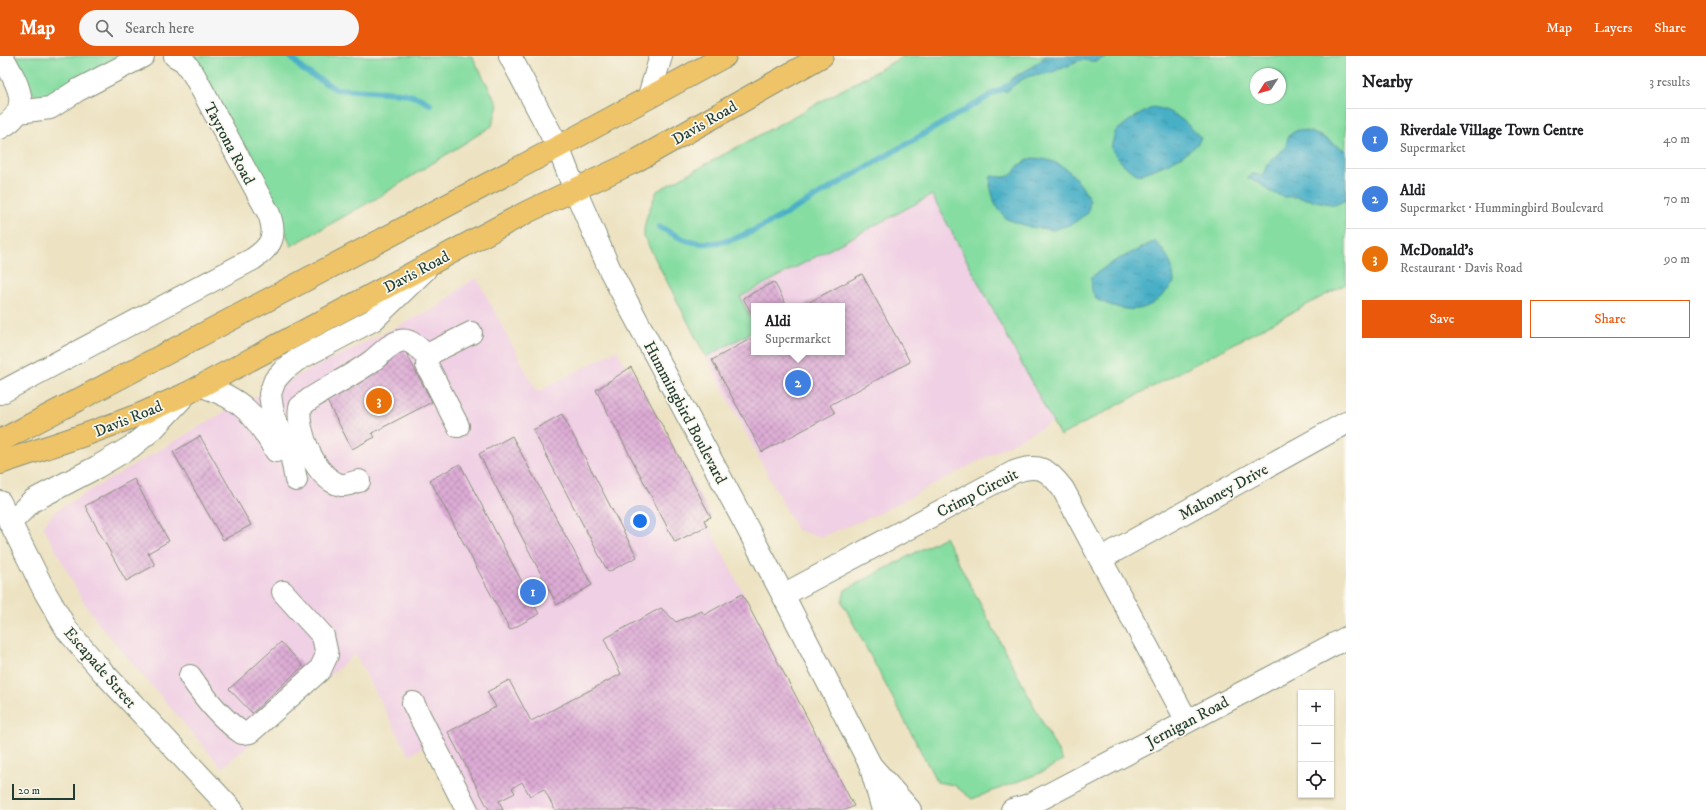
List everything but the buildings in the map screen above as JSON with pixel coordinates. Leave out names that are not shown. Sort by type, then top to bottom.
[{"type":"main road","points":[[0,441],[558,147],[649,96],[725,56]]},
{"type":"main road","name":"Davis Road","points":[[0,463],[114,424],[194,390],[529,211],[634,162],[822,56]]},
{"type":"street","points":[[0,128],[10,121],[18,112],[21,105],[20,91],[2,56]]},
{"type":"street","points":[[18,112],[50,108],[78,90],[143,56]]},
{"type":"street","name":"Tayrona Road","points":[[0,393],[253,260],[269,247],[273,237],[273,225],[269,214],[194,74],[184,61],[175,56]]},
{"type":"street","name":"Hummingbird Boulevard","points":[[510,56],[558,147],[610,270],[783,595],[870,764],[883,810]]},
{"type":"street","points":[[649,96],[661,56]]},
{"type":"street","points":[[10,523],[32,501],[97,467],[131,447],[153,429],[194,390],[220,392],[233,399],[251,413],[262,426],[277,454],[296,480],[291,454],[273,415],[270,394],[275,380],[284,370],[297,360],[373,320],[434,261]]},
{"type":"street","points":[[458,426],[427,366],[428,357],[433,352],[471,333]]},
{"type":"street","points":[[359,481],[342,485],[333,482],[316,465],[306,448],[299,417],[300,407],[400,341],[409,342],[428,357]]},
{"type":"street","name":"Mahoney Drive","points":[[1100,559],[1346,423]]},
{"type":"street","name":"Crimp Circuit","points":[[783,595],[1007,476],[1026,468],[1036,467],[1045,470],[1054,477],[1063,489],[1187,721]]},
{"type":"street","name":"Escapade Street","points":[[0,502],[45,592],[67,630],[223,807]]},
{"type":"street","points":[[190,676],[209,701],[233,727],[242,733],[250,732],[320,670],[327,655],[323,636],[283,592]]},
{"type":"street","name":"Jernigan Road","points":[[1022,808],[1346,638]]},
{"type":"street","points":[[413,703],[467,810]]},
{"type":"street","name":"Hummingbird Boulevard","points":[[870,764],[910,810]]},
{"type":"shaded area","points":[[932,195],[1053,422],[880,513],[821,537],[797,530],[706,357],[751,333],[751,355],[845,355],[845,303],[751,303],[751,318],[740,298]]},
{"type":"shaded area","points":[[477,278],[537,392],[617,350],[854,806],[846,810],[458,810],[427,745],[409,755],[355,654],[222,768],[98,623],[83,601],[43,526],[55,511],[226,411],[437,307],[466,284]]},
{"type":"green space","points":[[15,56],[125,56],[40,101],[33,93]]},
{"type":"green space","points":[[192,56],[472,56],[498,105],[492,126],[377,198],[291,246],[282,223]]},
{"type":"green space","points":[[904,56],[1346,56],[1346,284],[1060,436],[932,195],[740,297],[751,318],[751,333],[706,357],[644,237],[646,219],[657,191]]},
{"type":"green space","points":[[945,537],[1063,761],[1040,773],[972,799],[954,785],[937,782],[842,602],[845,590]]},
{"type":"water","points":[[1046,56],[1106,56],[1097,61],[1082,60],[1069,67],[1062,67],[1051,73],[1027,77],[1006,92],[1003,91],[1008,82],[1035,65]]},
{"type":"water","points":[[1153,107],[1174,114],[1191,127],[1201,138],[1197,144],[1183,156],[1139,175],[1123,164],[1111,148],[1115,132],[1130,120]]},
{"type":"water","points":[[1297,130],[1317,134],[1346,151],[1346,200],[1335,205],[1296,197],[1284,197],[1269,191],[1258,182],[1247,178],[1252,174],[1263,175],[1266,167],[1273,158],[1286,147],[1288,136]]},
{"type":"water","points":[[1032,158],[1052,161],[1067,170],[1079,183],[1090,200],[1088,213],[1072,224],[1053,230],[1030,227],[1006,219],[995,204],[990,186],[991,176],[1004,177],[1012,175],[1019,165]]},
{"type":"water","points":[[1155,241],[1169,260],[1174,277],[1174,283],[1163,295],[1149,306],[1134,309],[1119,308],[1097,300],[1092,291],[1091,277],[1111,263]]},
{"type":"waterway","points":[[290,56],[303,70],[336,89],[402,93],[419,98],[430,104]]},
{"type":"waterway","points":[[659,227],[681,238],[695,242],[722,242],[748,234],[784,215],[1010,84]]},
{"type":"place","name":"Aldi","points":[[798,383]]},
{"type":"place","name":"McDonald's","points":[[379,401]]},
{"type":"place","name":"Riverdale Village Town Centre","points":[[533,592]]}]
